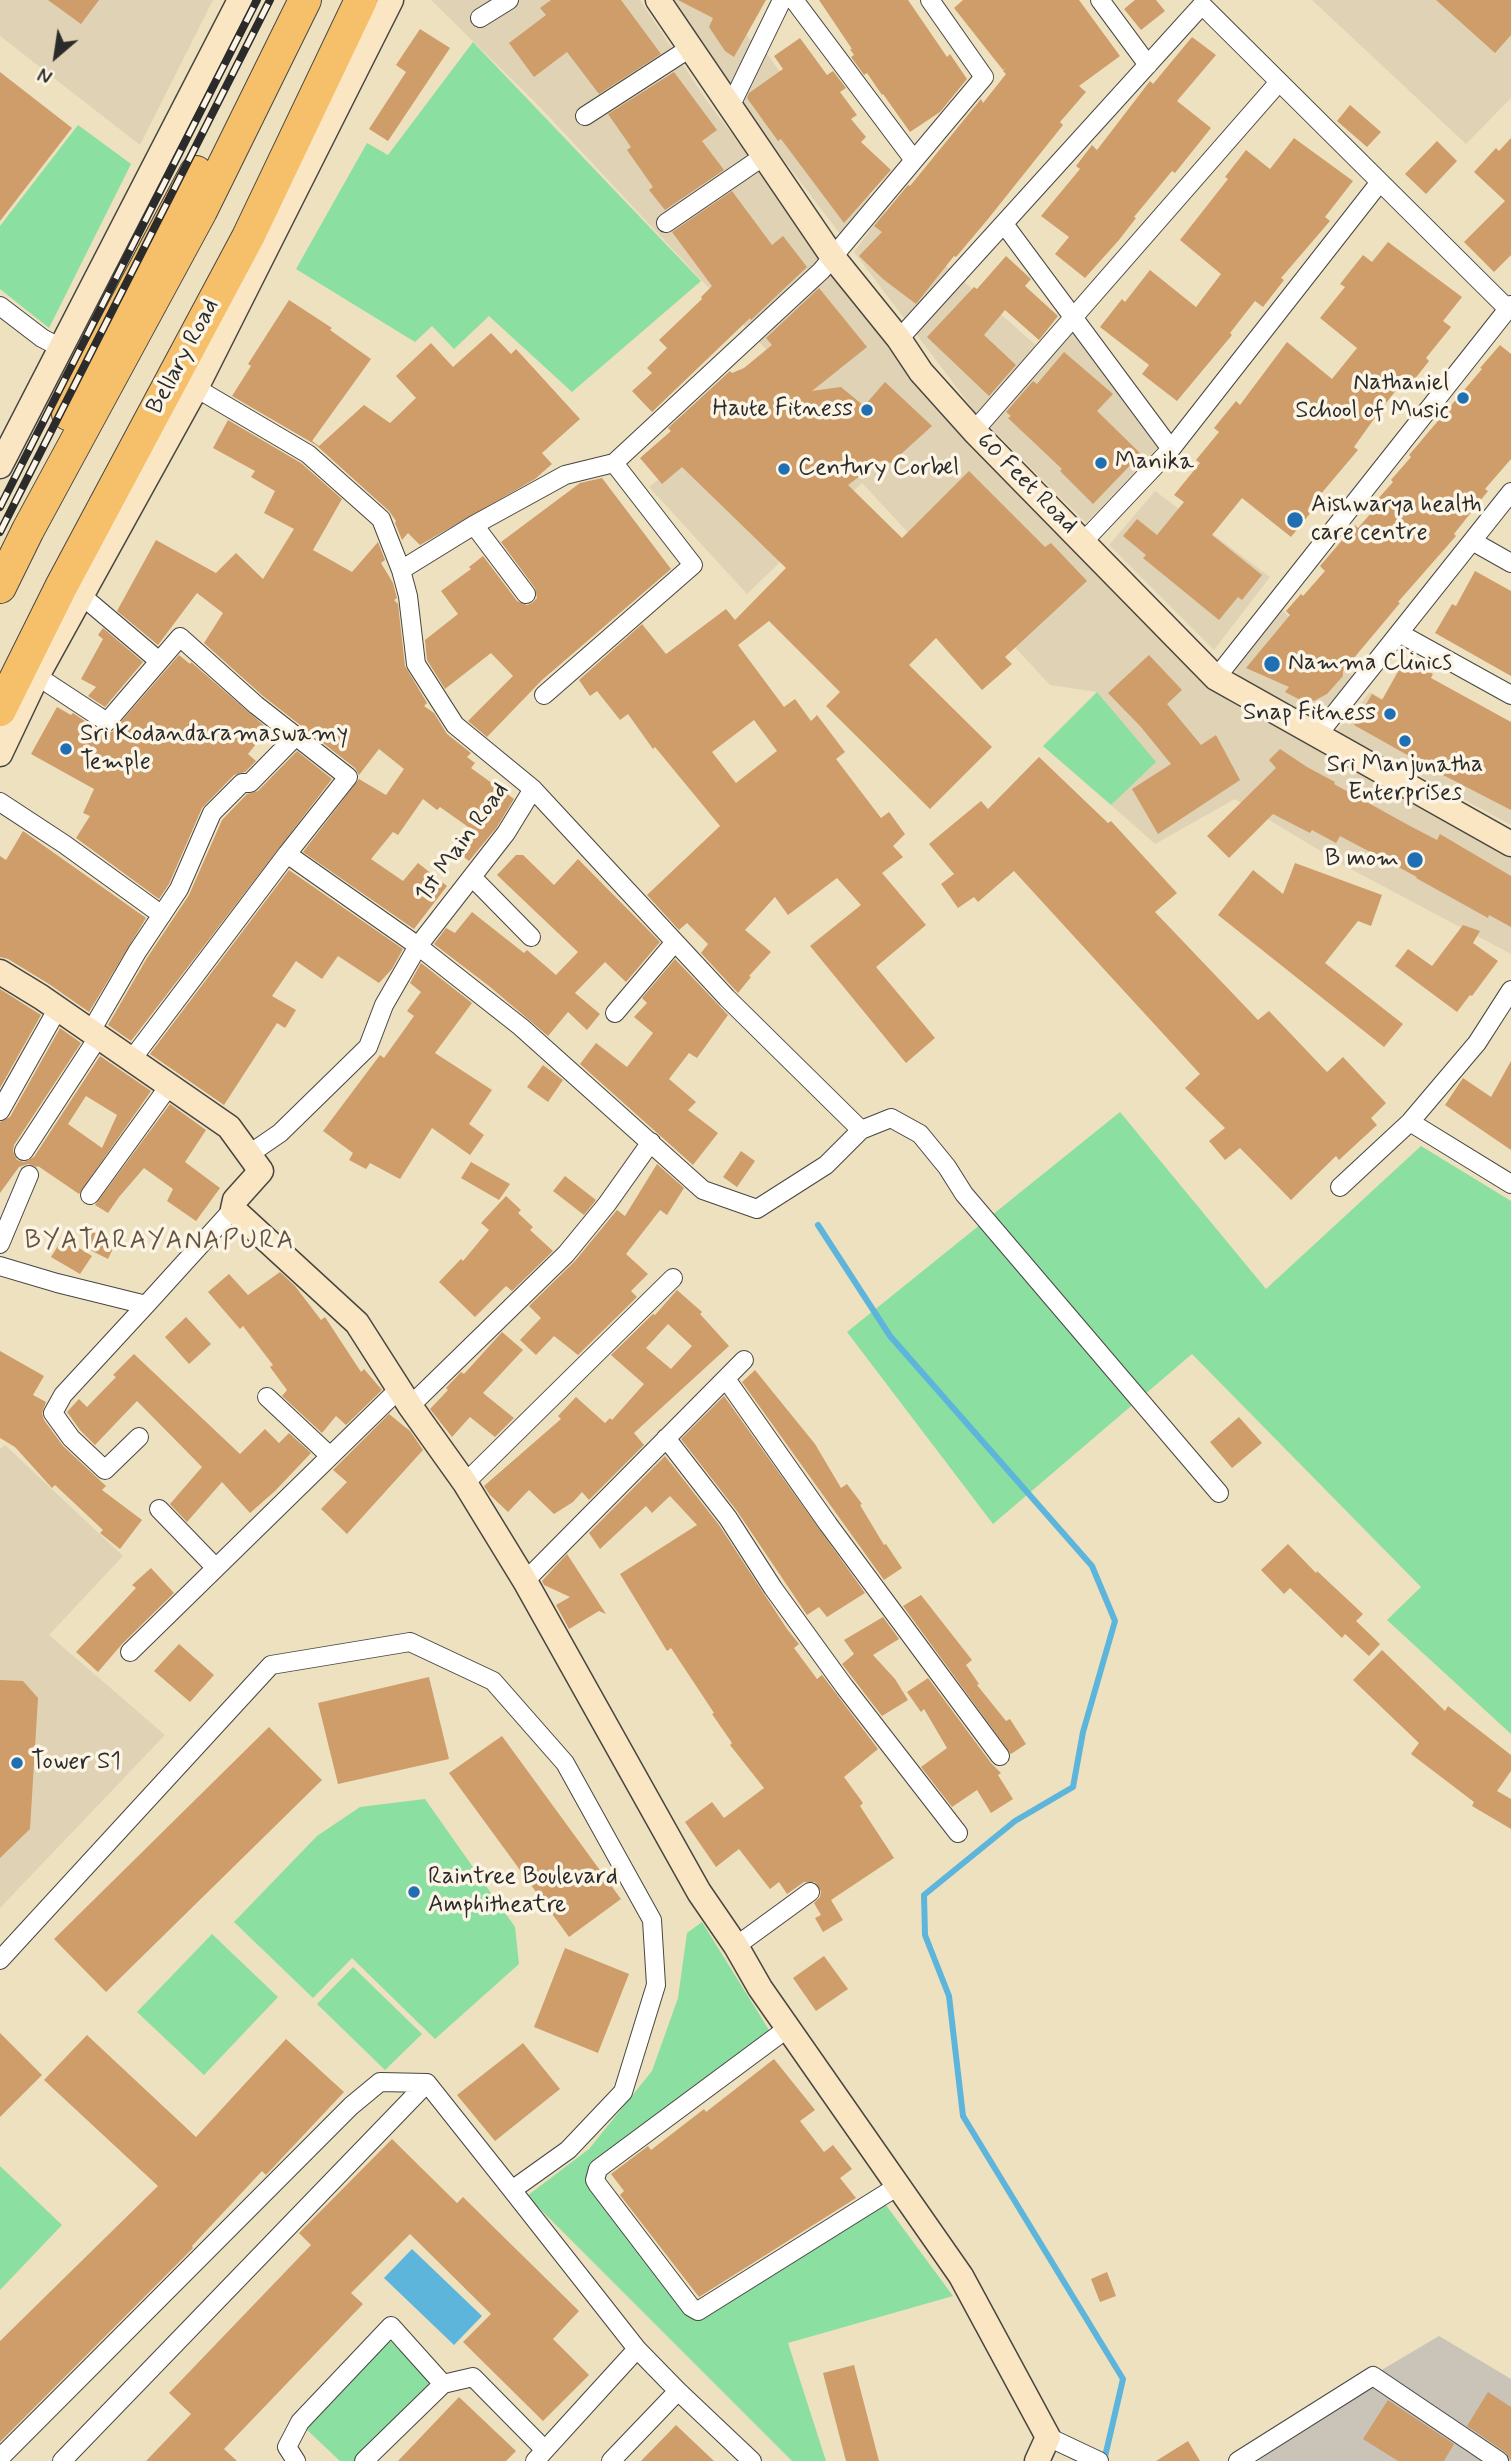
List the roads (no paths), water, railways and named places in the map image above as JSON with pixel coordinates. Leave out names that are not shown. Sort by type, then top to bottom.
[{"type":"highway","points":[[0,553],[90,369],[183,198],[282,0]]},
{"type":"highway","points":[[0,587],[28,530],[201,211],[305,0]]},
{"type":"highway","name":"Bellary Road","points":[[0,670],[231,228],[344,0]]},
{"type":"highway","name":"Bellary Road","points":[[0,710],[61,587],[248,237],[361,0]]},
{"type":"street","points":[[0,466],[240,0]]},
{"type":"street","points":[[0,754],[37,676],[196,388],[391,0]]},
{"type":"street","points":[[481,18],[509,0]]},
{"type":"street","points":[[730,107],[782,0]]},
{"type":"street","points":[[794,0],[914,160]]},
{"type":"street","points":[[401,570],[565,475],[614,463],[821,271],[984,77],[930,0]]},
{"type":"street","points":[[1100,0],[1148,65]]},
{"type":"street","name":"60 Feet Road","points":[[662,2],[690,48],[832,256],[899,339],[921,372],[974,432],[1216,678],[1511,844]]},
{"type":"street","points":[[899,339],[1202,5],[1510,307],[1216,678]]},
{"type":"street","points":[[585,116],[690,48]]},
{"type":"street","points":[[974,432],[1279,82]]},
{"type":"street","points":[[666,223],[764,156]]},
{"type":"street","points":[[1083,542],[1171,449],[1380,182]]},
{"type":"street","points":[[1004,224],[1171,449]]},
{"type":"street","points":[[0,306],[42,338],[61,348]]},
{"type":"street","name":"1st Main Road","points":[[196,388],[308,454],[382,519],[408,596],[416,664],[455,725],[533,789],[506,833],[418,946],[384,1005],[368,1047],[280,1133],[248,1155]]},
{"type":"street","points":[[544,695],[693,565],[614,463]]},
{"type":"street","points":[[1317,736],[1511,492]]},
{"type":"street","points":[[474,526],[526,594]]},
{"type":"street","points":[[1472,541],[1511,562]]},
{"type":"street","points":[[81,595],[159,661]]},
{"type":"street","points":[[1399,633],[1511,695]]},
{"type":"street","points":[[37,676],[107,722],[180,637],[256,705],[348,777],[132,1059]]},
{"type":"street","points":[[24,1151],[179,889],[212,813],[242,783],[250,783],[296,736]]},
{"type":"street","points":[[533,789],[727,998],[861,1130]]},
{"type":"street","points":[[0,802],[64,844],[162,915]]},
{"type":"street","points":[[287,854],[418,946],[522,1027],[704,1190],[757,1209],[826,1165],[861,1130],[891,1118],[920,1134],[947,1167],[964,1194],[1219,1493]]},
{"type":"street","points":[[472,877],[531,937]]},
{"type":"street","points":[[615,1013],[675,942]]},
{"type":"street","points":[[0,972],[58,1008],[229,1127],[261,1171],[235,1200],[233,1209],[63,1395],[53,1413],[71,1438],[105,1470],[139,1437]]},
{"type":"street","points":[[1340,1187],[1410,1122],[1477,1043],[1511,990]]},
{"type":"street","points":[[0,1111],[58,1008]]},
{"type":"street","points":[[90,1195],[169,1086]]},
{"type":"street","points":[[1410,1122],[1511,1184]]},
{"type":"street","points":[[130,1652],[330,1456],[404,1397],[566,1254],[607,1204],[651,1143]]},
{"type":"street","points":[[0,1244],[29,1175]]},
{"type":"street","points":[[233,1209],[358,1323],[404,1397],[465,1483],[525,1581],[699,1892],[760,1988],[961,2276],[1048,2437],[1099,2461]]},
{"type":"street","points":[[0,1266],[146,1305]]},
{"type":"street","points":[[465,1483],[673,1278]]},
{"type":"street","points":[[525,1581],[744,1360]]},
{"type":"street","points":[[726,1379],[828,1524],[1000,1756]]},
{"type":"street","points":[[267,1397],[330,1456]]},
{"type":"street","points":[[666,1438],[728,1518],[773,1588],[844,1686],[958,1833]]},
{"type":"street","points":[[159,1509],[216,1568]]},
{"type":"street","points":[[0,1960],[271,1665],[410,1643],[493,1681],[565,1763],[652,1920],[656,1986],[623,2092],[568,2150],[512,2190]]},
{"type":"street","points":[[736,1947],[810,1892]]},
{"type":"street","points":[[788,2028],[598,2169],[595,2180],[598,2186],[691,2307],[698,2311],[898,2186]]},
{"type":"street","points":[[0,2458],[351,2106],[380,2082],[427,2083]]},
{"type":"street","points":[[427,2083],[637,2349],[752,2461]]},
{"type":"street","points":[[62,2461],[427,2083]]},
{"type":"street","points":[[296,2461],[287,2447],[300,2422],[391,2326],[443,2384]]},
{"type":"street","points":[[364,2461],[443,2384],[473,2377],[540,2456],[637,2349]]},
{"type":"street","points":[[1238,2461],[1373,2376],[1499,2461]]},
{"type":"street","points":[[611,2461],[678,2391]]},
{"type":"street","points":[[1037,2461],[1048,2437]]},
{"type":"water","points":[[412,2249],[482,2316],[454,2345],[384,2278]]},
{"type":"waterway","points":[[818,1225],[890,1336],[1092,1566],[1115,1621],[1083,1732],[1073,1787],[1015,1821],[924,1895],[925,1935],[949,1996],[963,2116],[1123,2379],[1104,2461]]},
{"type":"railway","points":[[0,507],[257,0]]},
{"type":"railway","points":[[0,532],[270,0]]},
{"type":"place","name":"Nathaniel School of Music","points":[[1463,398]]},
{"type":"place","name":"Haute Fitness","points":[[867,410]]},
{"type":"place","name":"Manika","points":[[1101,463]]},
{"type":"place","name":"Century Corbel","points":[[784,469]]},
{"type":"place","name":"Aishwarya health care centre","points":[[1295,520]]},
{"type":"place","name":"Namma Clinics","points":[[1272,664]]},
{"type":"place","name":"Snap Fitness","points":[[1390,714]]},
{"type":"place","name":"Sri Manjunatha Enterprises","points":[[1405,741]]},
{"type":"place","name":"Sri Kodandaramaswamy Temple","points":[[66,749]]},
{"type":"place","name":"B mom","points":[[1415,860]]},
{"type":"place","name":"Tower S1","points":[[17,1763]]},
{"type":"place","name":"Raintree Boulevard Amphitheatre","points":[[414,1892]]},
{"type":"district","name":"BYATARAYANAPURA","points":[[160,1243]]}]
